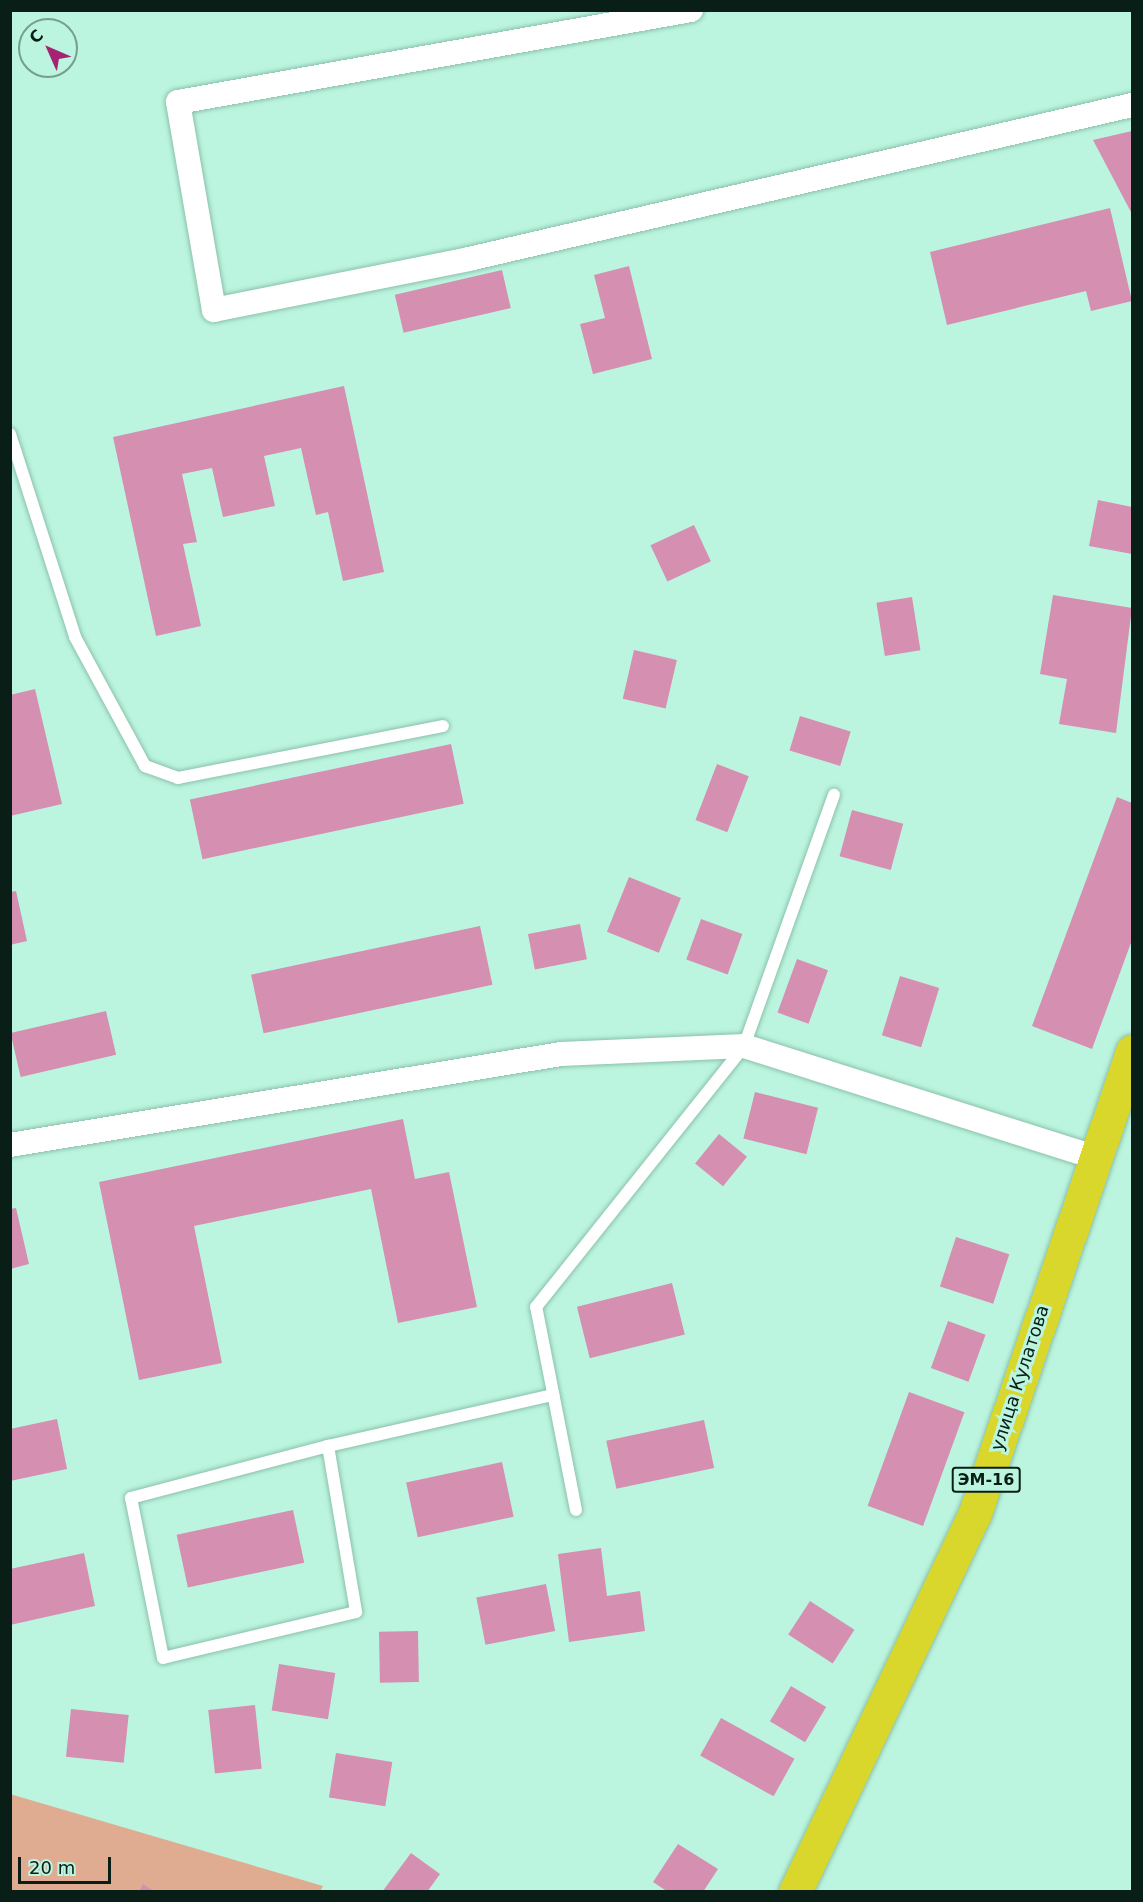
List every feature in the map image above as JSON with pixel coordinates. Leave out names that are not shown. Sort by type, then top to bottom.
[{"type":"highway","name":"улица Кулатова","points":[[795,1892],[975,1513],[1093,1157],[1130,1068]]},
{"type":"street","points":[[691,10],[178,102],[214,310],[469,259],[1132,105]]},
{"type":"street","points":[[10,1144],[561,1054],[744,1046],[1093,1157]]},
{"type":"lane","points":[[10,434],[75,637],[145,766],[178,778],[443,726]]},
{"type":"lane","points":[[576,1510],[536,1307],[744,1046],[834,795]]},
{"type":"lane","points":[[328,1446],[356,1612],[163,1658],[131,1498],[328,1446],[554,1395]]},
{"type":"shaded area","points":[[10,1794],[323,1886],[320,1892],[11,1891]]},
{"type":"building","points":[[1132,131],[1132,214],[1093,140]]},
{"type":"building","points":[[1110,208],[1132,301],[1091,311],[1086,291],[947,325],[930,252]]},
{"type":"building","points":[[629,266],[652,359],[593,374],[580,324],[605,318],[594,275]]},
{"type":"building","points":[[502,270],[511,308],[404,333],[395,295]]},
{"type":"building","points":[[344,386],[384,572],[343,581],[328,512],[316,515],[301,448],[264,456],[275,506],[223,517],[212,468],[182,474],[197,542],[183,544],[201,626],[156,636],[113,437]]},
{"type":"building","points":[[1098,500],[1132,507],[1132,554],[1089,546]]},
{"type":"building","points":[[694,525],[711,561],[667,582],[650,545]]},
{"type":"building","points":[[1053,595],[1132,608],[1116,733],[1059,724],[1067,679],[1040,674]]},
{"type":"building","points":[[912,597],[920,650],[885,656],[876,603]]},
{"type":"building","points":[[634,650],[677,660],[666,709],[623,699]]},
{"type":"building","points":[[35,689],[62,804],[10,816],[10,695]]},
{"type":"building","points":[[800,716],[851,731],[840,766],[789,750]]},
{"type":"building","points":[[451,744],[464,804],[203,859],[190,800]]},
{"type":"building","points":[[717,764],[749,776],[727,832],[695,820]]},
{"type":"building","points":[[1117,797],[1132,803],[1132,940],[1092,1049],[1032,1026]]},
{"type":"building","points":[[852,810],[903,824],[891,870],[840,856]]},
{"type":"building","points":[[629,877],[681,898],[659,953],[607,932]]},
{"type":"building","points":[[16,891],[27,941],[10,945],[10,892]]},
{"type":"building","points":[[701,919],[742,934],[728,974],[686,959]]},
{"type":"building","points":[[580,924],[587,959],[535,969],[528,934]]},
{"type":"building","points":[[480,926],[492,985],[264,1033],[251,975]]},
{"type":"building","points":[[797,959],[828,970],[809,1024],[778,1013]]},
{"type":"building","points":[[900,976],[939,988],[921,1047],[882,1035]]},
{"type":"building","points":[[106,1011],[116,1055],[21,1077],[11,1033]]},
{"type":"building","points":[[755,1092],[818,1108],[806,1154],[743,1139]]},
{"type":"building","points":[[403,1119],[415,1179],[449,1172],[477,1307],[398,1323],[371,1189],[194,1226],[222,1363],[139,1380],[99,1182]]},
{"type":"building","points":[[719,1134],[747,1157],[723,1186],[695,1164]]},
{"type":"building","points":[[16,1208],[29,1264],[10,1269],[10,1209]]},
{"type":"building","points":[[956,1237],[1009,1254],[993,1304],[940,1286]]},
{"type":"building","points":[[672,1283],[685,1334],[590,1358],[577,1307]]},
{"type":"building","points":[[948,1321],[986,1335],[968,1382],[931,1368]]},
{"type":"building","points":[[909,1392],[964,1412],[923,1526],[868,1506]]},
{"type":"building","points":[[57,1419],[67,1469],[10,1481],[10,1429]]},
{"type":"building","points":[[704,1420],[714,1468],[616,1489],[606,1441]]},
{"type":"building","points":[[502,1462],[514,1517],[418,1537],[406,1482]]},
{"type":"building","points":[[293,1510],[304,1563],[188,1588],[177,1535]]},
{"type":"building","points":[[601,1548],[607,1596],[640,1591],[645,1631],[569,1642],[558,1554]]},
{"type":"building","points":[[84,1553],[95,1606],[10,1625],[10,1569]]},
{"type":"building","points":[[546,1584],[555,1631],[485,1645],[476,1598]]},
{"type":"building","points":[[810,1601],[854,1630],[833,1663],[788,1635]]},
{"type":"building","points":[[418,1631],[419,1682],[380,1683],[379,1632]]},
{"type":"building","points":[[279,1664],[335,1673],[328,1719],[272,1710]]},
{"type":"building","points":[[791,1686],[826,1707],[805,1742],[770,1721]]},
{"type":"building","points":[[255,1705],[262,1769],[215,1774],[208,1710]]},
{"type":"building","points":[[71,1709],[129,1715],[124,1763],[66,1757]]},
{"type":"building","points":[[721,1718],[794,1759],[774,1796],[700,1756]]},
{"type":"building","points":[[336,1753],[392,1762],[385,1806],[329,1797]]},
{"type":"building","points":[[678,1844],[718,1869],[703,1892],[668,1892],[653,1882]]},
{"type":"building","points":[[411,1853],[440,1874],[427,1892],[382,1892]]},
{"type":"building","points":[[143,1884],[155,1892],[139,1892]]}]
